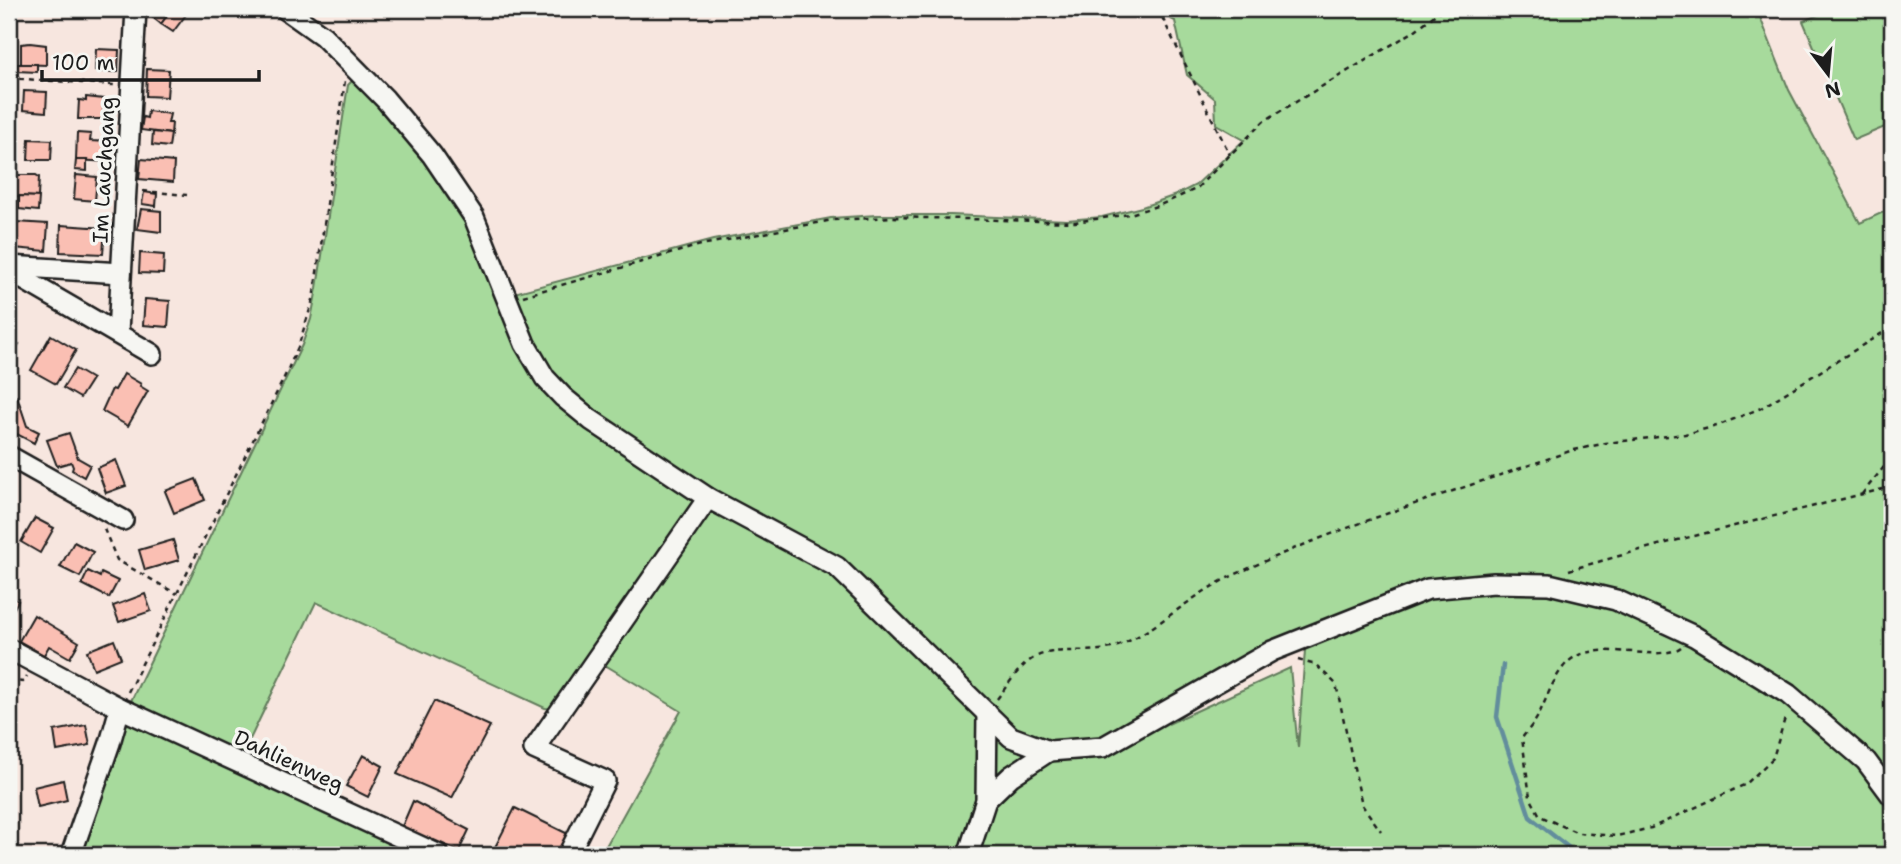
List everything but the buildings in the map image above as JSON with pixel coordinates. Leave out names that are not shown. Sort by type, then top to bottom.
[{"type":"street","name":"Im Lauchgang","points":[[118,333],[136,9]]},
{"type":"street","points":[[285,9],[323,36],[385,99],[432,155],[474,217],[506,301],[525,344],[545,378],[591,420],[708,498],[837,567],[1011,737],[1049,751],[1102,747],[1272,651],[1428,589],[1494,583],[1549,584],[1616,600],[1695,636],[1788,694],[1866,761],[1892,796]]},
{"type":"street","points":[[9,268],[121,273]]},
{"type":"street","points":[[9,268],[152,354]]},
{"type":"street","points":[[9,456],[123,520]]},
{"type":"street","points":[[568,855],[605,780],[534,749],[708,498]]},
{"type":"street","name":"Dahlienweg","points":[[9,649],[120,708],[439,855]]},
{"type":"street","points":[[71,855],[120,708]]},
{"type":"street","points":[[968,855],[985,800],[987,713]]},
{"type":"street","points":[[985,800],[1011,776],[1049,751]]},
{"type":"path","points":[[1158,9],[1230,155]]},
{"type":"path","points":[[506,301],[701,245],[833,220],[891,217],[1087,221],[1130,214],[1160,205],[1196,189],[1264,121],[1413,32],[1442,9]]},
{"type":"path","points":[[120,708],[283,380],[306,323],[313,300],[345,76],[353,66]]},
{"type":"path","points":[[9,78],[132,86]]},
{"type":"path","points":[[126,190],[187,195]]},
{"type":"path","points":[[987,713],[1018,670],[1034,657],[1061,652],[1096,652],[1120,645],[1211,586],[1244,570],[1374,520],[1570,451],[1606,443],[1685,434],[1717,426],[1761,408],[1892,327]]},
{"type":"path","points":[[1869,493],[1862,494],[1892,457]]},
{"type":"path","points":[[1549,584],[1567,571],[1892,485]]},
{"type":"path","points":[[94,504],[117,560],[177,594]]},
{"type":"path","points":[[1695,636],[1676,650],[1640,654],[1607,650],[1574,657],[1551,683],[1537,718],[1522,738],[1530,797],[1540,816],[1578,834],[1617,836],[1651,828],[1746,785],[1773,758],[1784,725],[1788,694]]},
{"type":"path","points":[[1272,651],[1315,665],[1336,684],[1362,805],[1381,831]]},
{"type":"green space","points":[[1153,9],[1779,9],[1760,17],[1789,90],[1860,223],[1892,208],[1892,855],[601,855],[681,711],[605,665],[571,710],[545,708],[316,602],[238,764],[429,855],[76,855],[131,701],[302,345],[317,288],[348,85],[354,79],[406,129],[463,212],[499,297],[713,240],[831,218],[951,215],[1067,220],[1102,217],[1176,195],[1196,185],[1244,140],[1216,124],[1215,99],[1187,75],[1175,21]],"holes":[[[1306,636],[1298,748],[1290,668],[1168,724]]]},
{"type":"green space","points":[[1833,9],[1892,9],[1892,124],[1854,140],[1803,21]]},
{"type":"waterway","points":[[1503,665],[1497,717],[1530,817],[1578,855]]}]
